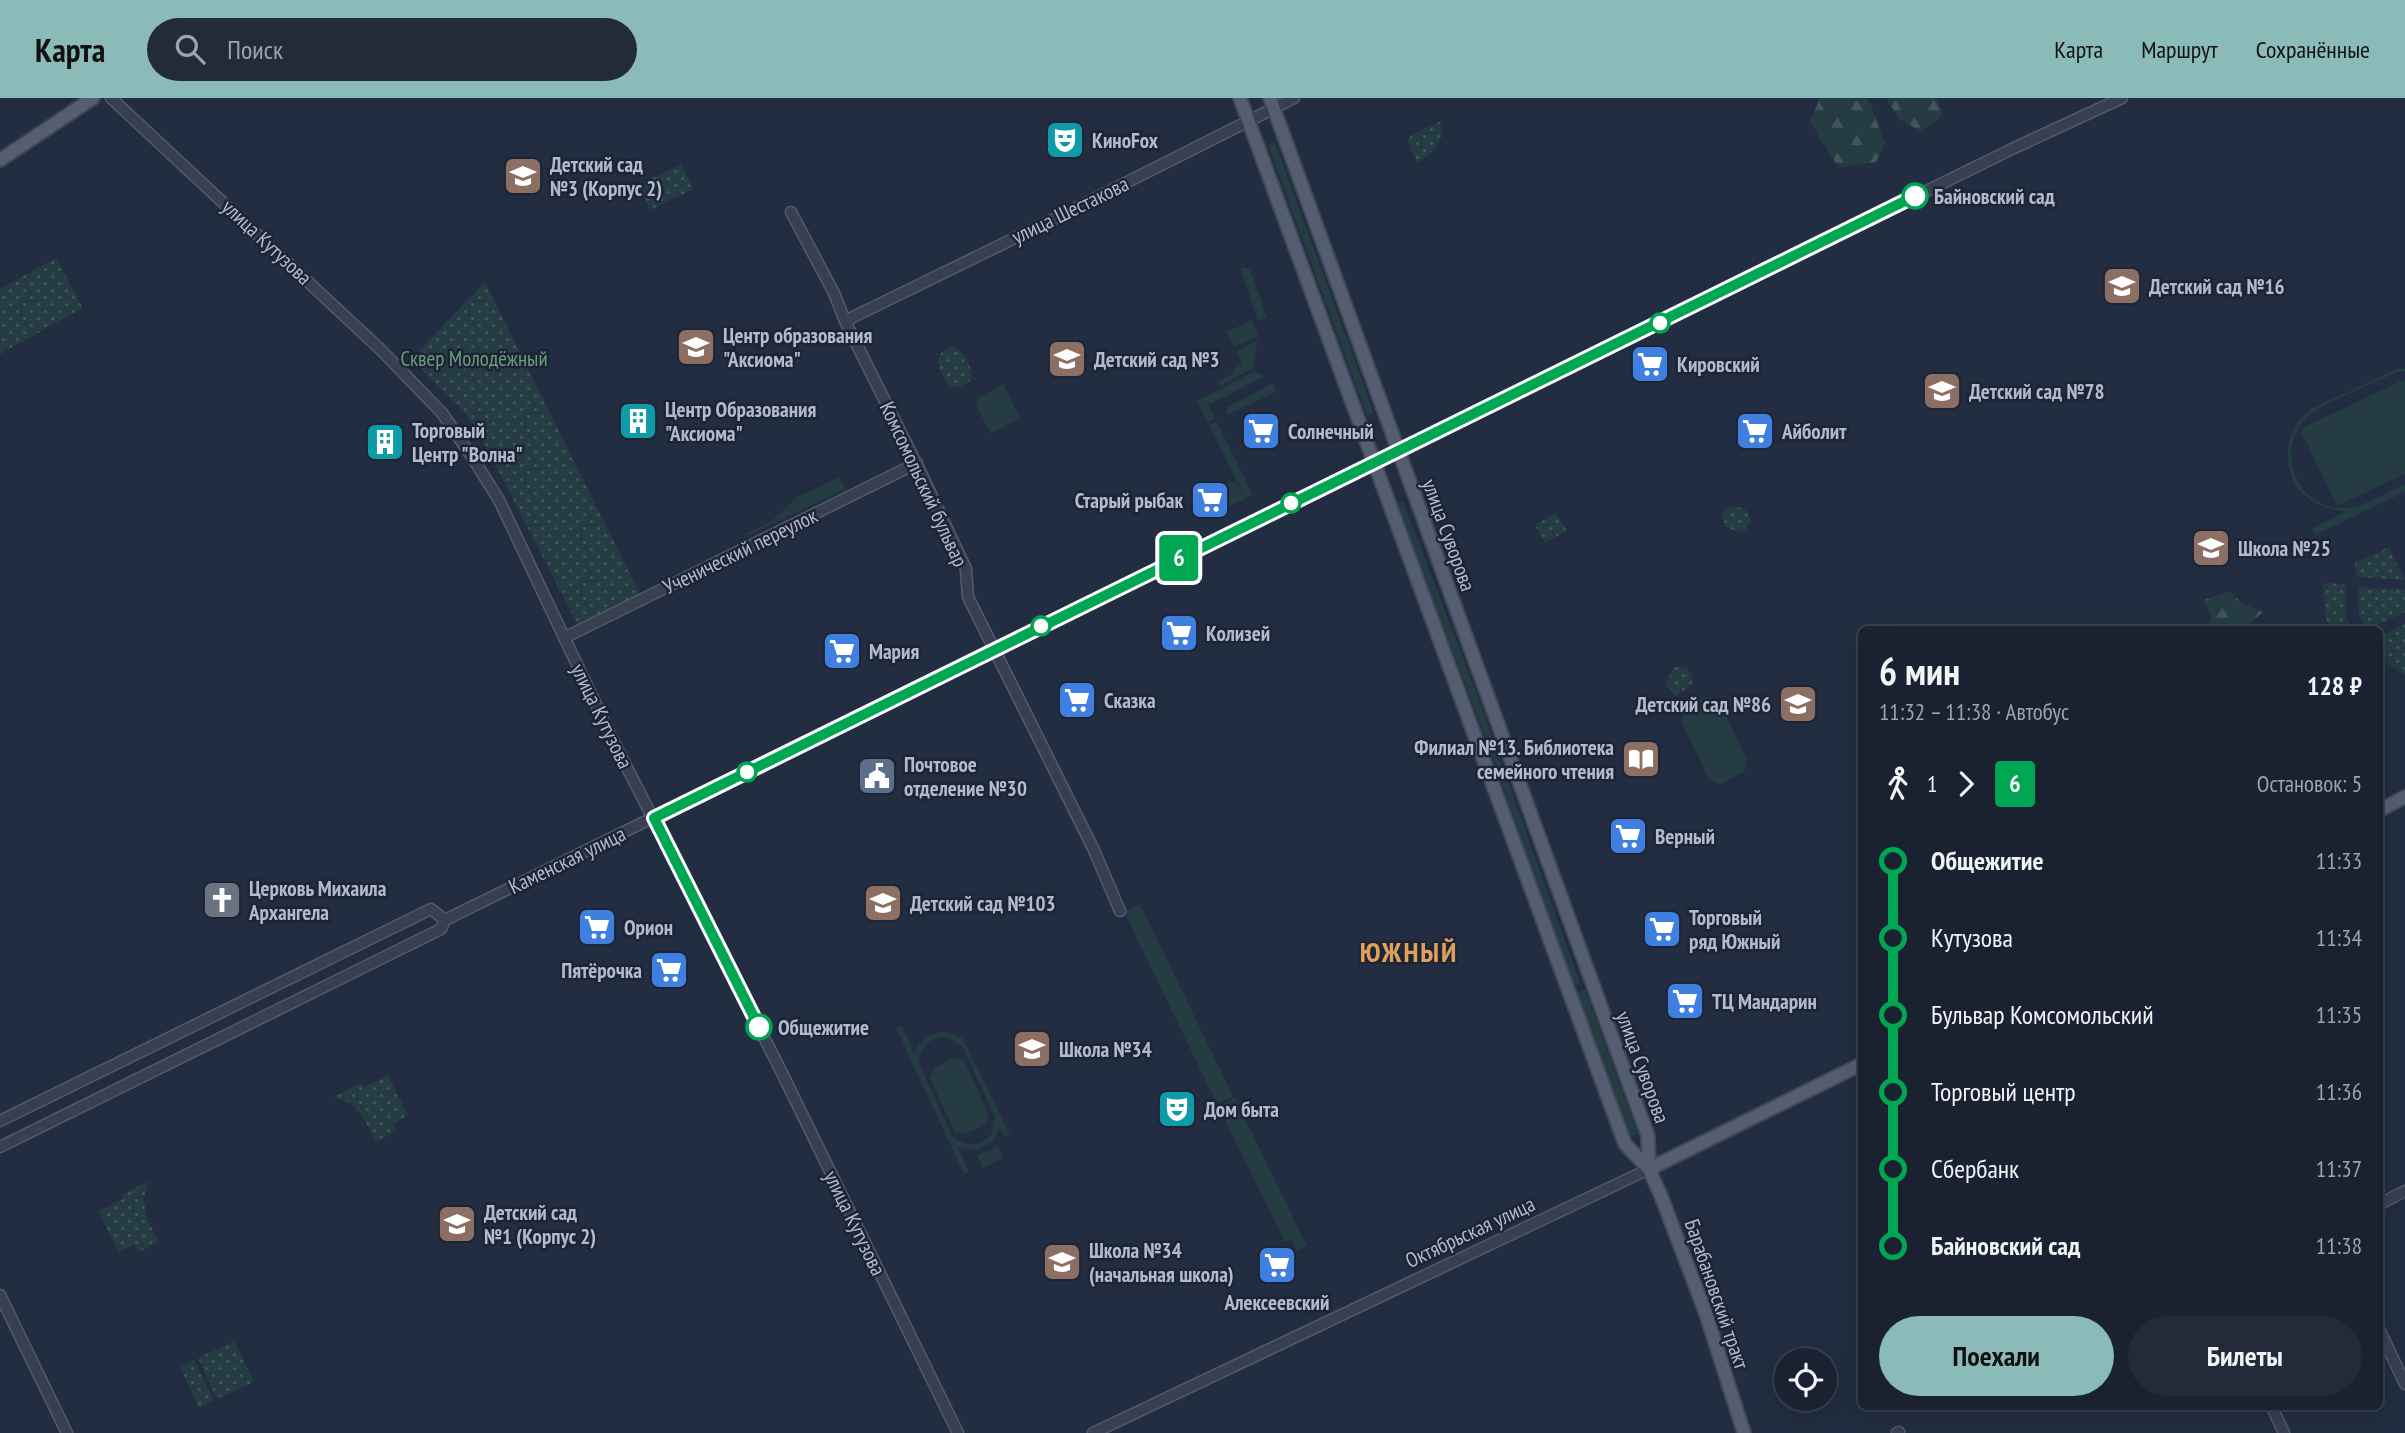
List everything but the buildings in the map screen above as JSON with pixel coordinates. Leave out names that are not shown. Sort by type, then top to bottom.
[{"type":"main road","points":[[0,160],[93,98]]},
{"type":"main road","name":"улица Суворова","points":[[1240,98],[1625,1144],[1649,1169]]},
{"type":"main road","name":"улица Суворова","points":[[1272,103],[1648,1136],[1649,1169]]},
{"type":"main road","points":[[2383,808],[2405,797]]},
{"type":"main road","name":"Октябрьская улица","points":[[1649,1169],[1858,1066]]},
{"type":"main road","name":"Барабановский тракт","points":[[1649,1169],[1706,1314],[1744,1433]]},
{"type":"street","name":"улица Кутузова","points":[[111,98],[371,340],[442,413],[472,457],[499,500],[610,734],[958,1433]]},
{"type":"street","name":"улица Шестакова","points":[[845,321],[1249,120],[1272,103],[1294,98]]},
{"type":"street","name":"Каменская улица","points":[[0,1147],[441,929],[445,920],[2003,153],[2122,98]]},
{"type":"street","name":"Комсомольский бульвар","points":[[791,212],[917,463],[966,569],[968,597],[1093,848],[1120,911]]},
{"type":"street","name":"Ученический переулок","points":[[564,638],[917,463]]},
{"type":"street","points":[[0,1121],[431,909],[445,920]]},
{"type":"street","name":"Октябрьская улица","points":[[1093,1433],[1649,1169]]},
{"type":"street","points":[[2383,1202],[2405,1191]]},
{"type":"street","points":[[0,1295],[67,1433]]},
{"type":"street","points":[[2383,1337],[2405,1384]]},
{"type":"street","points":[[2273,1410],[2284,1433]]},
{"type":"green space","points":[[1820,98],[1865,98],[1870,103],[1885,144],[1876,162],[1839,168],[1810,122]]},
{"type":"green space","points":[[1886,98],[1936,98],[1943,114],[1922,132],[1899,119]]},
{"type":"green space","points":[[1441,121],[1440,140],[1433,151],[1417,164],[1408,140],[1411,135]]},
{"type":"green space","points":[[1275,142],[1374,413],[1367,416],[1268,145]]},
{"type":"green space","points":[[681,164],[693,189],[650,210],[638,185]]},
{"type":"green space","points":[[56,258],[83,308],[0,354],[0,289]]},
{"type":"green space","points":[[1240,267],[1250,269],[1267,318],[1258,321]]},
{"type":"green space","name":"Сквер Молодёжный","points":[[485,282],[641,596],[578,626],[467,415],[411,359]]},
{"type":"green space","points":[[1252,320],[1258,336],[1234,347],[1227,332]]},
{"type":"green space","points":[[1258,341],[1252,369],[1220,386],[1218,382],[1234,373],[1233,369],[1242,364],[1236,351]]},
{"type":"green space","points":[[953,347],[967,360],[971,371],[971,380],[961,388],[948,385],[939,363],[941,353]]},
{"type":"green space","points":[[2405,368],[2405,371],[2323,406],[2306,418],[2297,431],[2292,445],[2295,474],[2311,497],[2324,504],[2348,508],[2373,500],[2405,484],[2405,492],[2315,535],[2312,528],[2346,511],[2315,503],[2297,487],[2288,461],[2289,442],[2296,425],[2318,405],[2397,369]]},
{"type":"green space","points":[[1254,371],[1265,376],[1209,405],[1215,418],[1207,422],[1197,401]]},
{"type":"green space","points":[[2405,379],[2405,474],[2337,506],[2300,429]]},
{"type":"green space","points":[[1273,383],[1276,392],[1227,415],[1227,407]]},
{"type":"green space","points":[[1003,384],[1020,418],[991,434],[976,405],[977,399]]},
{"type":"green space","points":[[1217,421],[1253,495],[1245,498],[1209,425]]},
{"type":"green space","points":[[839,477],[845,489],[747,536],[746,534],[773,520],[797,497]]},
{"type":"green space","points":[[1227,482],[1236,482],[1245,499],[1225,508],[1219,491],[1228,486]]},
{"type":"green space","points":[[1403,501],[1478,697],[1580,983],[1573,986],[1492,756],[1397,504]]},
{"type":"green space","points":[[1732,506],[1745,509],[1751,522],[1742,533],[1725,527],[1722,513]]},
{"type":"green space","points":[[1556,513],[1567,531],[1545,543],[1535,525]]},
{"type":"green space","points":[[2389,547],[2405,580],[2357,577],[2355,563]]},
{"type":"green space","points":[[2323,583],[2346,584],[2346,617],[2350,626],[2329,626],[2325,616]]},
{"type":"green space","points":[[2359,587],[2405,589],[2405,612],[2375,626],[2365,626],[2358,610]]},
{"type":"green space","points":[[2230,591],[2242,603],[2263,612],[2247,626],[2202,626],[2212,620],[2204,600]]},
{"type":"green space","points":[[2405,623],[2405,675],[2383,659],[2383,634]]},
{"type":"green space","points":[[1674,667],[1686,667],[1692,675],[1692,685],[1675,696],[1666,683]]},
{"type":"green space","points":[[1706,697],[1719,701],[1747,760],[1745,771],[1720,785],[1709,779],[1681,722],[1685,709]]},
{"type":"green space","points":[[1140,904],[1233,1096],[1217,1104],[1124,912]]},
{"type":"green space","points":[[1585,989],[1638,1134],[1629,1137],[1576,993]]},
{"type":"green space","points":[[902,1026],[914,1053],[923,1040],[935,1033],[949,1032],[963,1039],[1010,1135],[1005,1137],[1000,1128],[993,1140],[984,1147],[972,1150],[958,1147],[969,1172],[964,1174],[896,1028]],"holes":[[[947,1037],[963,1047],[995,1117],[991,1135],[982,1142],[972,1144],[952,1136],[919,1063],[924,1047],[936,1039]]]},
{"type":"green space","points":[[954,1058],[965,1062],[989,1115],[986,1125],[965,1134],[955,1132],[930,1079],[934,1068]]},
{"type":"green space","points":[[388,1075],[408,1116],[393,1124],[396,1131],[376,1142],[355,1108],[333,1097],[361,1083],[364,1087]]},
{"type":"green space","points":[[1235,1098],[1307,1246],[1297,1251],[1291,1239],[1285,1242],[1218,1106]]},
{"type":"green space","points":[[998,1146],[1004,1158],[983,1168],[977,1156]]},
{"type":"green space","points":[[149,1181],[144,1205],[159,1242],[138,1252],[134,1245],[119,1252],[98,1211],[123,1199],[121,1195]]},
{"type":"green space","points":[[235,1341],[254,1382],[217,1399],[198,1358]]},
{"type":"green space","points":[[194,1360],[214,1401],[199,1408],[180,1367]]},
{"type":"bus line","name":"6","points":[[759,1027],[654,818],[1915,196]]},
{"type":"place","name":"КиноFox","points":[[1065,140]]},
{"type":"place","name":"Детский сад №3 (Корпус 2)","points":[[523,176]]},
{"type":"place","name":"Байновский сад","points":[[1915,196]]},
{"type":"place","name":"Детский сад №16","points":[[2122,286]]},
{"type":"place","name":"Центр образования \"Аксиома\"","points":[[696,347]]},
{"type":"place","name":"Детский сад №3","points":[[1067,359]]},
{"type":"place","name":"Кировский","points":[[1650,364]]},
{"type":"place","name":"Детский сад №78","points":[[1942,391]]},
{"type":"place","name":"Центр Образования \"Аксиома\"","points":[[638,421]]},
{"type":"place","name":"Солнечный","points":[[1261,431]]},
{"type":"place","name":"Айболит","points":[[1755,431]]},
{"type":"place","name":"Торговый Центр \"Волна\"","points":[[385,442]]},
{"type":"place","name":"Старый рыбак","points":[[1210,500]]},
{"type":"place","name":"Школа №25","points":[[2211,548]]},
{"type":"place","name":"Колизей","points":[[1179,633]]},
{"type":"place","name":"Мария","points":[[842,651]]},
{"type":"place","name":"Сказка","points":[[1077,700]]},
{"type":"place","name":"Детский сад №86","points":[[1798,704]]},
{"type":"place","name":"Филиал №13. Библиотека семейного чтения","points":[[1641,759]]},
{"type":"place","name":"Почтовое отделение №30","points":[[877,776]]},
{"type":"place","name":"Верный","points":[[1628,836]]},
{"type":"place","name":"Церковь Михаила Архангела","points":[[222,900]]},
{"type":"place","name":"Детский сад №103","points":[[883,903]]},
{"type":"place","name":"Орион","points":[[597,927]]},
{"type":"place","name":"Торговый ряд Южный","points":[[1662,929]]},
{"type":"place","name":"Пятёрочка","points":[[669,970]]},
{"type":"place","name":"ТЦ Мандарин","points":[[1685,1001]]},
{"type":"place","name":"Общежитие","points":[[759,1027]]},
{"type":"place","name":"Школа №34","points":[[1032,1049]]},
{"type":"place","name":"Дом быта","points":[[1177,1109]]},
{"type":"place","name":"Детский сад №1 (Корпус 2)","points":[[457,1224]]},
{"type":"place","name":"Школа №34 (начальная школа)","points":[[1062,1262]]},
{"type":"place","name":"Алексеевский","points":[[1277,1265]]},
{"type":"district","name":"ЮЖНЫЙ","points":[[1409,951]]}]
